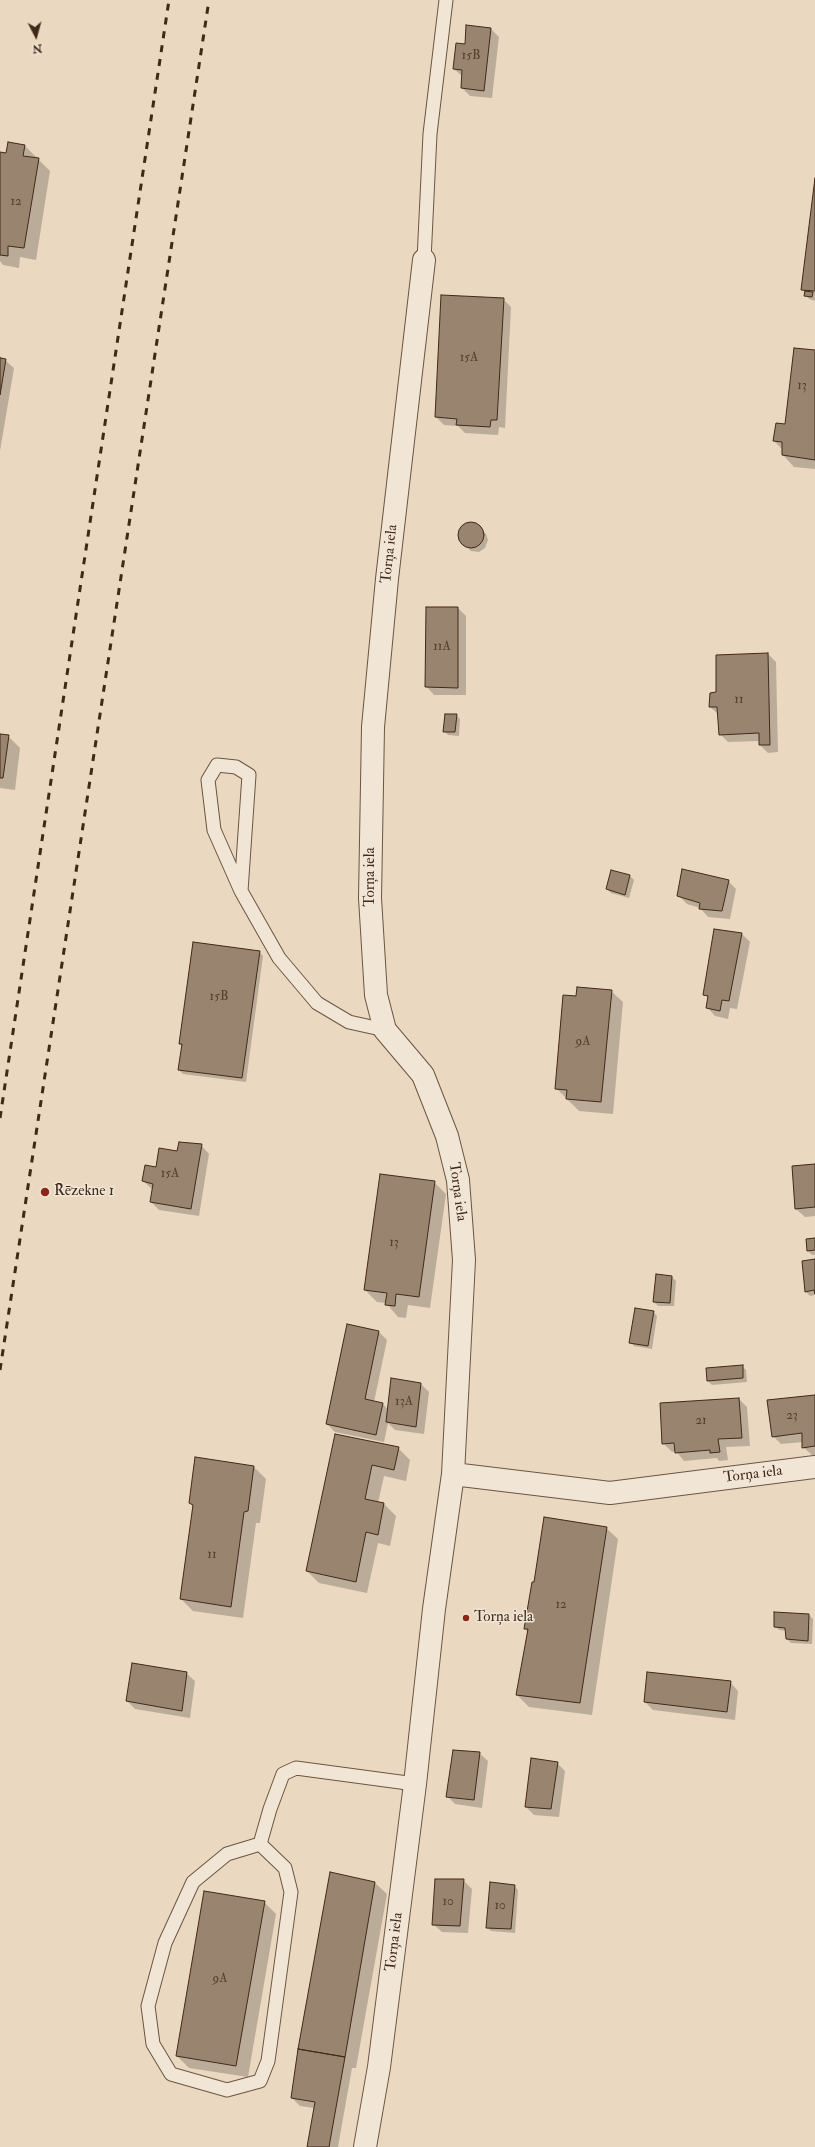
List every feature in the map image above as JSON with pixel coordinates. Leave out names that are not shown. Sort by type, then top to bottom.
[{"type":"street","name":"Torņa iela","points":[[365,2147],[379,2067],[434,1609],[453,1474],[464,1260],[458,1180],[447,1136],[423,1075],[385,1030],[376,995],[370,898],[374,727],[387,579],[424,260]]},
{"type":"street","name":"Torņa iela","points":[[453,1474],[610,1493],[815,1467]]},
{"type":"lane","points":[[424,260],[430,134],[446,0]]},
{"type":"lane","points":[[241,892],[249,775],[236,767],[217,765],[208,780],[214,830],[241,892],[279,958],[317,1004],[349,1022],[385,1030]]},
{"type":"lane","points":[[260,1844],[270,1809],[283,1774],[296,1768],[414,1784]]},
{"type":"lane","points":[[260,1844],[285,1868],[291,1892],[268,2061],[260,2081],[227,2090],[171,2074],[153,2044],[148,2006],[165,1943],[193,1882],[227,1854],[260,1844]]},
{"type":"building","points":[[466,25],[491,28],[484,91],[461,88],[462,70],[453,69],[456,43],[465,44]]},
{"type":"building","points":[[8,142],[25,145],[23,156],[39,158],[24,248],[8,246],[8,256],[0,255],[0,152],[6,153]]},
{"type":"building","points":[[815,178],[815,291],[801,290]]},
{"type":"building","points":[[805,291],[813,292],[812,297],[804,296]]},
{"type":"building","points":[[441,295],[504,298],[497,420],[491,420],[490,427],[456,425],[457,419],[435,417]]},
{"type":"building","points":[[794,348],[815,350],[815,460],[782,455],[782,442],[773,441],[776,423],[785,424]]},
{"type":"building","points":[[0,358],[6,359],[0,395]]},
{"type":"building","points":[[471,522],[480,526],[484,535],[480,544],[471,548],[462,544],[458,535],[462,526]]},
{"type":"building","points":[[426,607],[458,607],[458,688],[425,687]]},
{"type":"building","points":[[768,653],[770,745],[759,745],[759,733],[719,735],[717,707],[709,707],[710,693],[716,692],[716,655]]},
{"type":"building","points":[[445,714],[457,714],[455,732],[443,732]]},
{"type":"building","points":[[0,734],[9,735],[3,778],[0,778]]},
{"type":"building","points":[[682,869],[729,880],[722,911],[699,909],[700,903],[677,896]]},
{"type":"building","points":[[611,870],[630,875],[625,895],[606,889]]},
{"type":"building","points":[[714,929],[742,933],[729,1001],[722,1000],[720,1011],[706,1008],[708,996],[703,995]]},
{"type":"building","points":[[193,942],[260,951],[242,1078],[178,1070],[182,1044],[179,1044]]},
{"type":"building","points":[[577,987],[612,990],[601,1102],[566,1099],[567,1090],[555,1089],[563,995],[576,996]]},
{"type":"building","points":[[179,1142],[202,1144],[191,1209],[150,1202],[153,1184],[142,1181],[145,1165],[156,1167],[159,1148],[177,1151]]},
{"type":"building","points":[[815,1164],[815,1207],[795,1209],[792,1166]]},
{"type":"building","points":[[380,1174],[435,1181],[419,1297],[396,1294],[395,1306],[385,1305],[387,1293],[364,1290]]},
{"type":"building","points":[[815,1238],[815,1250],[807,1251],[806,1239]]},
{"type":"building","points":[[815,1259],[815,1294],[814,1290],[805,1292],[802,1261]]},
{"type":"building","points":[[656,1274],[672,1276],[670,1303],[653,1302]]},
{"type":"building","points":[[635,1308],[654,1311],[648,1346],[629,1343]]},
{"type":"building","points":[[347,1324],[379,1331],[365,1399],[383,1403],[376,1435],[326,1424]]},
{"type":"building","points":[[743,1365],[743,1378],[707,1381],[706,1368]]},
{"type":"building","points":[[391,1378],[421,1383],[416,1427],[386,1422]]},
{"type":"building","points":[[815,1395],[815,1446],[802,1448],[802,1433],[772,1437],[767,1400]]},
{"type":"building","points":[[739,1398],[742,1438],[718,1439],[720,1452],[710,1453],[710,1450],[675,1453],[674,1443],[662,1444],[660,1403]]},
{"type":"building","points":[[335,1434],[399,1447],[394,1470],[372,1465],[365,1499],[384,1503],[378,1535],[366,1532],[356,1582],[306,1571]]},
{"type":"building","points":[[195,1457],[254,1466],[248,1511],[244,1512],[231,1607],[180,1599],[193,1505],[189,1503]]},
{"type":"building","points":[[544,1517],[607,1527],[580,1703],[516,1695],[528,1629],[524,1629],[532,1582],[534,1582]]},
{"type":"building","points":[[774,1612],[809,1614],[808,1641],[786,1639],[785,1628],[774,1627]]},
{"type":"building","points":[[132,1663],[187,1672],[182,1711],[126,1701]]},
{"type":"building","points":[[647,1672],[731,1681],[727,1712],[644,1702]]},
{"type":"building","points":[[453,1750],[480,1752],[474,1800],[446,1797]]},
{"type":"building","points":[[531,1758],[558,1762],[551,1809],[525,1807]]},
{"type":"building","points":[[330,1872],[375,1882],[345,2057],[298,2049]]},
{"type":"building","points":[[435,1879],[464,1879],[460,1926],[432,1925]]},
{"type":"building","points":[[490,1882],[515,1885],[511,1929],[486,1928]]},
{"type":"building","points":[[204,1891],[265,1901],[236,2066],[176,2056]]},
{"type":"building","points":[[298,2049],[345,2057],[329,2147],[307,2147],[315,2102],[291,2098]]},
{"type":"railway","points":[[0,1118],[169,0]]},
{"type":"railway","points":[[0,1370],[209,0]]},
{"type":"place","name":"Rēzekne 1","points":[[45,1192]]},
{"type":"place","name":"Torņa iela","points":[[466,1618]]}]
